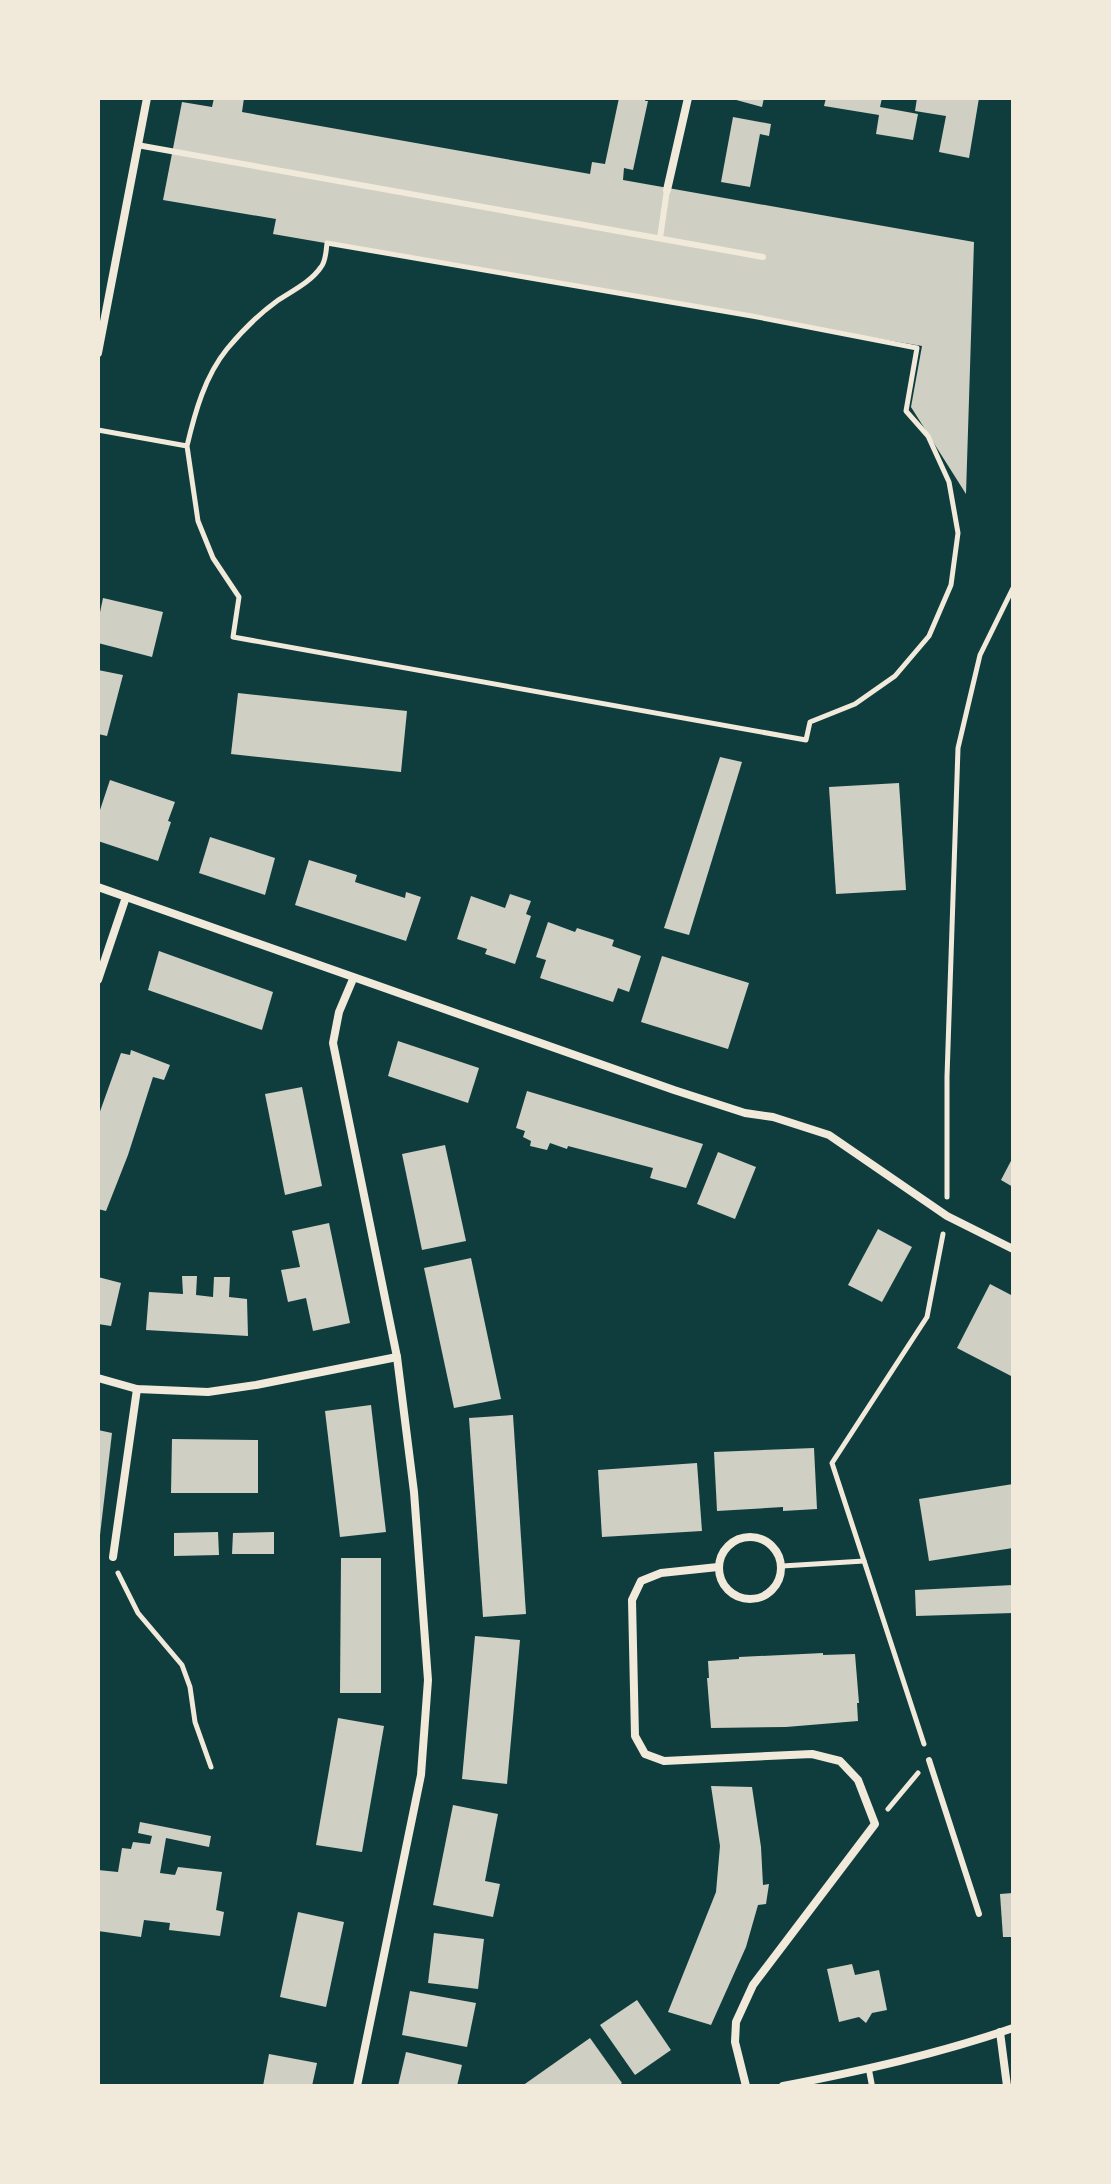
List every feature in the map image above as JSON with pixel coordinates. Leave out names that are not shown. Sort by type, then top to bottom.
[{"type":"street","points":[[98,353],[147,98]]},
{"type":"street","points":[[667,190],[688,98]]},
{"type":"street","points":[[98,887],[353,979],[732,1109],[773,1117],[829,1135],[947,1216],[1013,1249]]},
{"type":"street","points":[[98,980],[126,897]]},
{"type":"street","points":[[353,979],[339,1012],[333,1043],[397,1357],[414,1492],[428,1680],[421,1775],[357,2086]]},
{"type":"street","points":[[98,1378],[137,1389],[208,1392],[397,1357]]},
{"type":"street","points":[[113,1557],[137,1389]]},
{"type":"street","points":[[744,1537],[765,1540],[773,1546],[782,1566],[781,1576],[770,1593],[751,1599],[732,1594],[725,1587],[718,1567],[726,1548],[734,1540],[744,1537]]},
{"type":"street","points":[[718,1567],[661,1573],[641,1581],[632,1600],[635,1736],[645,1754],[664,1761],[812,1754],[840,1761],[858,1780],[875,1824],[753,1985],[736,2022],[735,2032],[746,2086]]},
{"type":"street","points":[[783,2086],[869,2070],[1013,2028]]},
{"type":"street","points":[[1000,2032],[1007,2086]]},
{"type":"lane","points":[[137,145],[763,257]]},
{"type":"lane","points":[[660,238],[667,190]]},
{"type":"lane","points":[[929,1760],[979,1914]]},
{"type":"lane","points":[[869,2070],[872,2086]]},
{"type":"path","points":[[327,243],[752,316],[917,348],[906,411],[928,436],[949,482],[958,533],[951,585],[929,636],[895,676],[855,704],[810,722],[806,740],[233,637],[239,597],[213,558],[198,521],[187,446],[207,382],[226,350],[274,303],[310,280],[323,265],[327,243]]},
{"type":"path","points":[[98,430],[187,446]]},
{"type":"path","points":[[875,1824],[929,1760],[832,1463],[927,1317],[947,1216],[947,1077],[958,748],[980,655],[1013,588]]},
{"type":"path","points":[[113,1557],[119,1577],[138,1613],[182,1665],[190,1687],[195,1722],[211,1767]]},
{"type":"path","points":[[782,1566],[864,1561]]},
{"type":"building","points":[[214,98],[244,98],[242,112],[590,174],[592,162],[605,164],[619,98],[646,98],[645,101],[648,101],[633,170],[624,168],[623,180],[974,242],[966,494],[911,407],[922,346],[273,234],[276,219],[163,200],[182,102],[212,107]]},
{"type":"building","points":[[729,98],[764,98],[762,107]]},
{"type":"building","points":[[826,98],[882,98],[880,107],[918,114],[913,140],[876,134],[879,115],[824,106]]},
{"type":"building","points":[[917,98],[979,98],[969,158],[939,152],[946,116],[915,111]]},
{"type":"building","points":[[733,117],[771,124],[769,136],[760,134],[750,187],[721,182]]},
{"type":"building","points":[[103,598],[163,612],[152,657],[98,643]]},
{"type":"building","points":[[98,670],[123,675],[107,736],[98,734]]},
{"type":"building","points":[[238,693],[407,711],[401,772],[231,754]]},
{"type":"building","points":[[720,757],[742,762],[689,935],[664,928]]},
{"type":"building","points":[[110,780],[175,802],[158,861],[98,841],[98,816]]},
{"type":"building","points":[[899,783],[906,890],[836,894],[829,787]]},
{"type":"building","points":[[210,837],[275,858],[265,895],[199,873]]},
{"type":"building","points":[[309,860],[357,875],[355,882],[405,898],[406,892],[421,897],[406,941],[295,905]]},
{"type":"building","points":[[510,894],[531,901],[526,914],[531,916],[515,964],[485,954],[487,949],[457,939],[471,896],[505,908]]},
{"type":"building","points":[[548,922],[575,932],[577,928],[614,940],[612,946],[641,956],[629,992],[618,988],[613,1002],[540,978],[546,960],[536,957]]},
{"type":"building","points":[[159,951],[273,992],[262,1030],[148,990]]},
{"type":"building","points":[[662,956],[749,983],[728,1049],[641,1022]]},
{"type":"building","points":[[398,1041],[479,1068],[468,1103],[388,1076]]},
{"type":"building","points":[[131,1050],[170,1065],[164,1080],[153,1077],[106,1211],[98,1209],[98,1117],[121,1053],[130,1055]]},
{"type":"building","points":[[302,1087],[322,1186],[285,1195],[265,1094]]},
{"type":"building","points":[[527,1091],[703,1144],[686,1188],[650,1178],[653,1168],[568,1146],[567,1149],[550,1143],[547,1150],[530,1146],[531,1141],[523,1137],[525,1131],[516,1128]]},
{"type":"building","points":[[445,1145],[466,1241],[422,1250],[402,1154]]},
{"type":"building","points":[[718,1152],[756,1167],[735,1219],[697,1204]]},
{"type":"building","points":[[1013,1157],[1013,1187],[1001,1180]]},
{"type":"building","points":[[329,1223],[350,1323],[313,1331],[306,1298],[288,1302],[281,1270],[300,1267],[292,1231]]},
{"type":"building","points":[[878,1229],[912,1247],[882,1302],[848,1285]]},
{"type":"building","points":[[471,1258],[501,1399],[454,1408],[424,1268]]},
{"type":"building","points":[[182,1276],[197,1276],[196,1295],[213,1297],[214,1277],[230,1277],[229,1297],[247,1299],[248,1336],[146,1330],[149,1292],[183,1294]]},
{"type":"building","points":[[98,1277],[121,1283],[111,1326],[98,1324]]},
{"type":"building","points":[[990,1284],[1013,1296],[1013,1377],[957,1348]]},
{"type":"building","points":[[371,1405],[386,1532],[340,1537],[325,1411]]},
{"type":"building","points":[[513,1415],[526,1614],[483,1617],[469,1418]]},
{"type":"building","points":[[98,1430],[112,1433],[100,1535],[98,1535]]},
{"type":"building","points":[[172,1439],[258,1440],[258,1493],[171,1493]]},
{"type":"building","points":[[814,1448],[817,1509],[783,1511],[783,1507],[717,1511],[714,1452]]},
{"type":"building","points":[[697,1463],[702,1531],[602,1537],[598,1470]]},
{"type":"building","points":[[1013,1484],[1013,1548],[929,1561],[919,1499]]},
{"type":"building","points":[[218,1532],[219,1555],[174,1556],[174,1533]]},
{"type":"building","points":[[274,1532],[274,1554],[232,1554],[233,1533]]},
{"type":"building","points":[[341,1558],[381,1558],[381,1693],[340,1693]]},
{"type":"building","points":[[1013,1585],[1013,1613],[916,1616],[915,1590]]},
{"type":"building","points":[[475,1636],[520,1640],[507,1784],[462,1779]]},
{"type":"building","points":[[823,1653],[855,1654],[858,1721],[786,1727],[711,1728],[708,1661]]},
{"type":"building","points":[[338,1718],[384,1726],[362,1852],[316,1845]]},
{"type":"building","points":[[711,1786],[752,1787],[763,1885],[769,1884],[766,1904],[758,1905],[746,1947],[711,2025],[668,2012],[716,1892],[720,1846]]},
{"type":"building","points":[[453,1805],[498,1814],[485,1881],[500,1884],[493,1917],[433,1905]]},
{"type":"building","points":[[140,1822],[211,1836],[209,1847],[166,1838],[160,1873],[175,1875],[178,1867],[222,1872],[216,1910],[224,1912],[220,1936],[169,1930],[170,1923],[144,1920],[141,1937],[98,1931],[98,1870],[118,1872],[122,1848],[131,1849],[133,1842],[150,1844],[152,1836],[138,1833]]},
{"type":"building","points":[[1013,1893],[1013,1937],[1003,1937],[1000,1894]]},
{"type":"building","points":[[298,1912],[344,1922],[326,2007],[280,1997]]},
{"type":"building","points":[[434,1933],[484,1939],[478,1989],[428,1983]]},
{"type":"building","points":[[852,1964],[855,1975],[879,1970],[887,2010],[872,2013],[866,2023],[859,2017],[839,2022],[827,1969]]},
{"type":"building","points":[[410,1991],[476,2003],[467,2047],[402,2035]]},
{"type":"building","points":[[637,2000],[671,2050],[635,2075],[600,2025]]},
{"type":"building","points":[[590,2038],[622,2083],[618,2086],[522,2086]]},
{"type":"building","points":[[406,2052],[462,2065],[457,2086],[398,2086]]},
{"type":"building","points":[[269,2054],[317,2063],[312,2086],[263,2086]]}]
